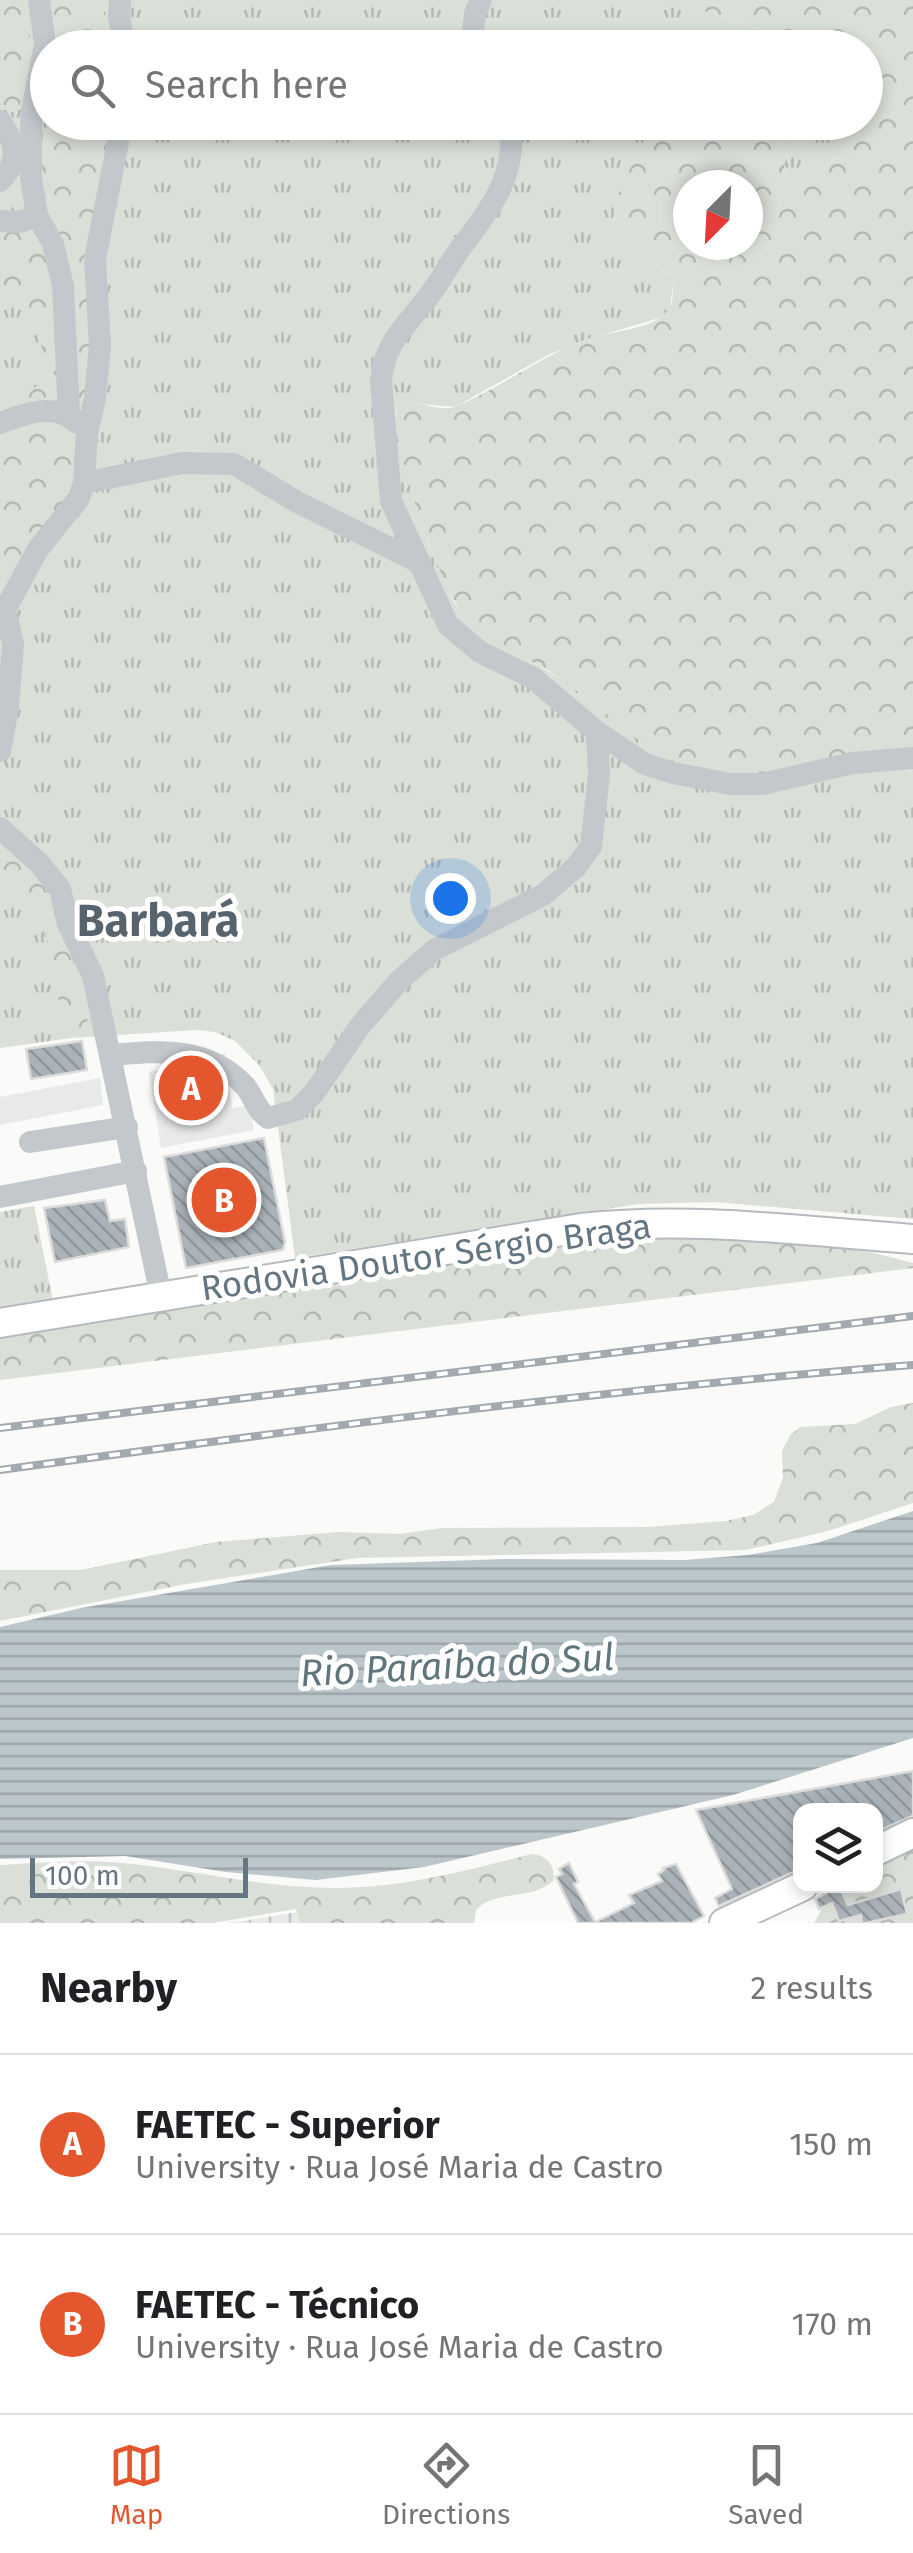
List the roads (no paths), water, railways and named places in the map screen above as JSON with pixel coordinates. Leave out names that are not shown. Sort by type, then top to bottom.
[{"type":"main road","name":"Rodovia Doutor Sérgio Braga","points":[[0,1324],[640,1222],[760,1226],[913,1238]]},
{"type":"main road","points":[[883,1848],[913,1833]]},
{"type":"main road","points":[[724,1923],[793,1890]]},
{"type":"street","points":[[39,0],[42,30]]},
{"type":"street","points":[[120,0],[122,30]]},
{"type":"street","points":[[474,30],[482,0]]},
{"type":"street","points":[[0,121],[10,136],[16,157],[12,169],[0,182]]},
{"type":"street","points":[[30,140],[37,215],[53,244],[63,286],[69,415]]},
{"type":"street","points":[[0,751],[13,644],[5,610],[38,549],[78,498],[84,484],[100,346],[94,259],[118,140]]},
{"type":"street","points":[[511,140],[510,162],[497,198],[437,286],[397,332],[383,362],[392,501],[448,625],[480,652],[533,678],[597,732],[646,764],[698,780],[762,784],[853,764],[913,758]]},
{"type":"street","points":[[0,221],[20,222],[37,215]]},
{"type":"street","points":[[0,423],[38,412],[61,412],[87,433]]},
{"type":"street","points":[[84,484],[182,462],[234,464],[297,502],[420,563]]},
{"type":"street","points":[[108,1049],[191,1054],[210,1061],[237,1080],[263,1115],[274,1118],[297,1110],[314,1093],[360,1026],[399,981],[434,950],[544,895],[576,867],[591,846],[600,774],[597,732]]},
{"type":"street","points":[[0,828],[60,890],[68,924],[93,976],[161,1296]]},
{"type":"street","points":[[30,1142],[127,1127]]},
{"type":"street","points":[[0,1197],[136,1171]]},
{"type":"water","name":"Rio Paraíba do Sul","points":[[913,1511],[913,1738],[733,1795],[424,1867],[316,1880],[226,1872],[125,1856],[0,1859],[0,1627],[81,1608],[331,1565],[505,1559],[685,1560],[748,1555],[817,1543]]},
{"type":"railway","points":[[0,1428],[913,1316]]},
{"type":"railway","points":[[0,1470],[570,1398],[913,1365]]},
{"type":"place","name":"FAETEC - Superior","points":[[191,1088]]},
{"type":"place","name":"FAETEC - Técnico","points":[[224,1200]]},
{"type":"district","name":"Barbará","points":[[158,921]]}]
